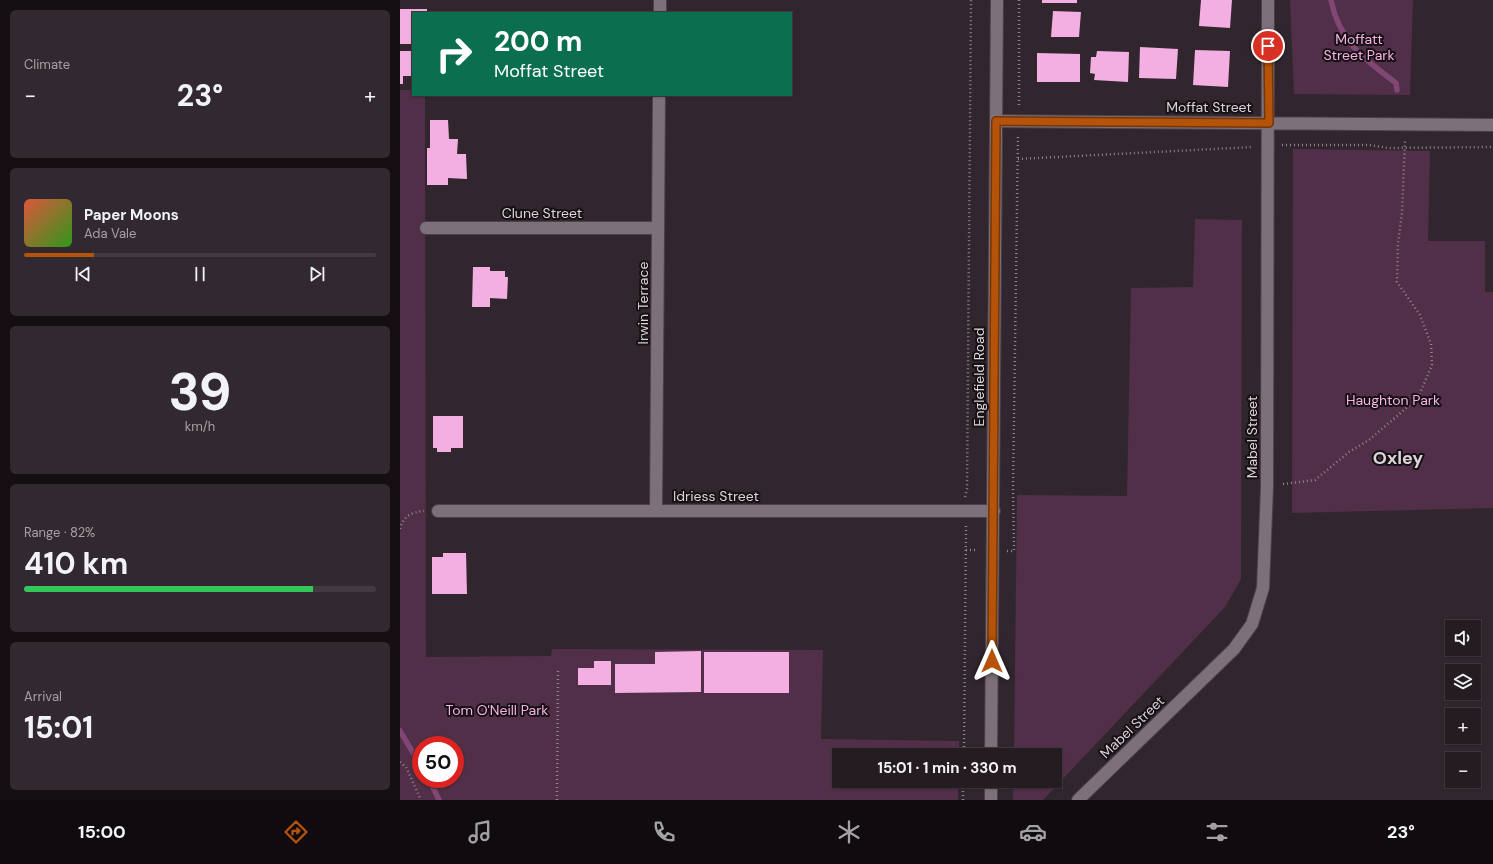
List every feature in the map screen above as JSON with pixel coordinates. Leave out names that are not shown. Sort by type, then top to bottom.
[{"type":"street","points":[[660,0],[660,12]]},
{"type":"street","name":"Englefield Road","points":[[992,748],[992,551],[994,511],[997,0]]},
{"type":"street","name":"Mabel Street","points":[[1078,800],[1234,649],[1252,624],[1263,588],[1267,487],[1269,123],[1268,0]]},
{"type":"street","name":"Irwin Terrace","points":[[656,511],[659,96]]},
{"type":"street","name":"Moffat Street","points":[[996,121],[1493,125]]},
{"type":"street","name":"Clune Street","points":[[426,228],[658,228]]},
{"type":"street","name":"Idriess Street","points":[[438,511],[994,511]]},
{"type":"street","points":[[991,788],[991,800]]},
{"type":"path","points":[[964,748],[966,550],[965,494],[967,481],[971,0]]},
{"type":"path","points":[[966,550],[1014,551],[1013,464],[1018,121],[1018,0]]},
{"type":"path","points":[[1267,487],[1315,480],[1349,452],[1369,440],[1418,398],[1432,365],[1431,344],[1420,315],[1397,282],[1406,125]]},
{"type":"path","points":[[400,529],[406,517],[414,512],[438,511]]},
{"type":"path","points":[[557,800],[558,671]]},
{"type":"path","points":[[400,762],[406,767],[421,800]]},
{"type":"path","points":[[963,788],[963,800]]},
{"type":"green space","name":"Moffatt Street Park","points":[[1290,0],[1413,0],[1410,95],[1294,94]]},
{"type":"green space","name":"Tom O'Neill Park","points":[[400,90],[412,90],[412,96],[425,96],[426,657],[551,656],[552,649],[823,650],[821,739],[959,741],[959,748],[832,748],[832,788],[958,788],[958,800],[400,800]]},
{"type":"green space","name":"Haughton Park","points":[[1293,149],[1430,151],[1428,241],[1485,241],[1485,292],[1493,292],[1493,508],[1292,513]]},
{"type":"green space","points":[[1195,219],[1242,220],[1241,579],[1225,607],[1062,780],[1062,748],[1014,748],[1017,495],[1127,496],[1131,288],[1193,287]]},
{"type":"green space","points":[[1013,788],[1054,788],[1043,800],[1013,800]]},
{"type":"building","points":[[1042,0],[1077,0],[1077,3],[1042,3]]},
{"type":"building","points":[[1201,0],[1232,0],[1230,28],[1199,26]]},
{"type":"building","points":[[400,9],[427,9],[427,12],[412,12],[412,44],[400,44]]},
{"type":"building","points":[[1053,11],[1081,12],[1079,37],[1051,37]]},
{"type":"building","points":[[1140,47],[1178,49],[1176,79],[1139,78]]},
{"type":"building","points":[[1195,50],[1230,51],[1228,87],[1193,85]]},
{"type":"building","points":[[400,51],[412,51],[412,76],[403,76],[403,84],[400,84]]},
{"type":"building","points":[[1097,51],[1129,52],[1128,82],[1094,80],[1095,74],[1090,73],[1091,57],[1096,57]]},
{"type":"building","points":[[1037,53],[1080,54],[1080,82],[1037,82]]},
{"type":"building","points":[[430,120],[448,120],[449,139],[458,139],[457,154],[466,154],[467,179],[448,178],[448,185],[427,185],[427,148],[430,148]]},
{"type":"building","points":[[473,267],[490,267],[490,271],[505,271],[505,277],[508,277],[507,299],[490,298],[490,307],[472,307]]},
{"type":"building","points":[[433,416],[463,416],[463,448],[451,448],[451,452],[437,452],[437,448],[433,448]]},
{"type":"building","points":[[443,553],[466,553],[467,594],[432,594],[432,557],[443,557]]},
{"type":"building","points":[[701,651],[701,692],[615,693],[615,664],[655,664],[655,652]]},
{"type":"building","points":[[704,652],[789,652],[789,693],[704,693]]},
{"type":"building","points":[[594,661],[611,661],[611,685],[578,685],[578,668],[594,668]]},
{"type":"waterway","points":[[1331,0],[1340,27],[1354,48],[1373,66],[1396,83],[1397,90]]},
{"type":"waterway","points":[[400,731],[412,751]]},
{"type":"waterway","points":[[433,788],[439,800]]},
{"type":"district","name":"Oxley","points":[[1398,458]]},
{"type":"route","points":[[992,661],[996,121],[1269,123],[1268,46]]}]
